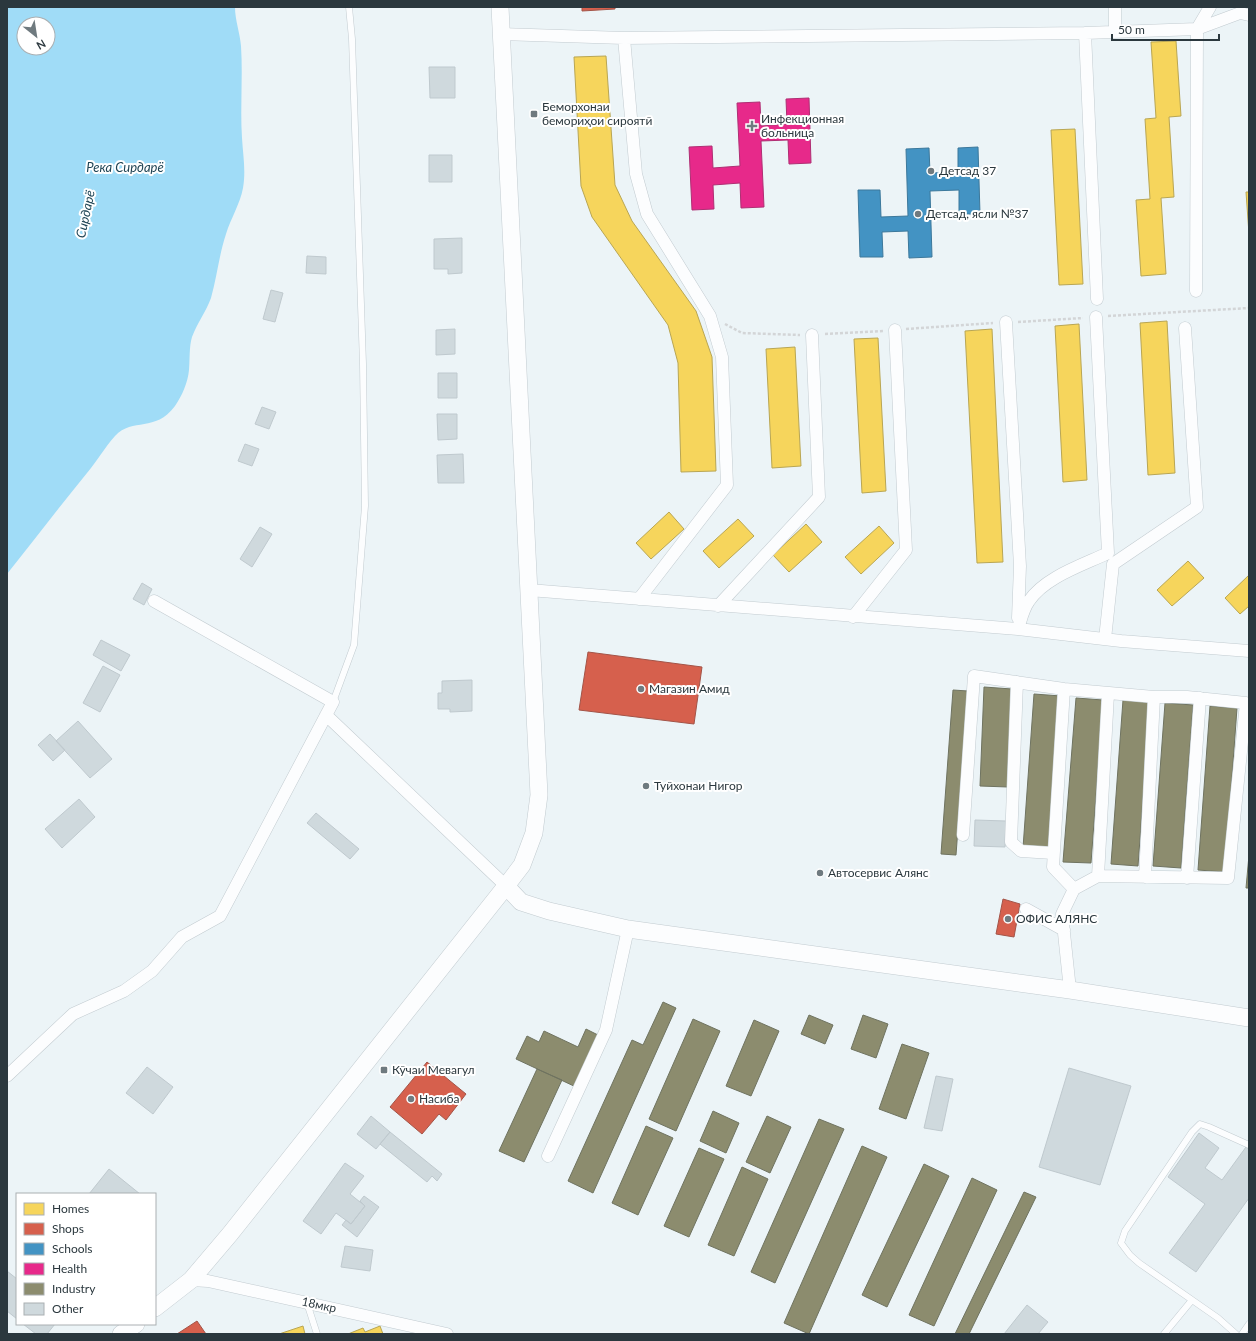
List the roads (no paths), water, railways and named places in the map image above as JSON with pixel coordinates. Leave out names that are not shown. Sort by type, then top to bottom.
[{"type":"main road","points":[[156,1307],[191,1280],[230,1234],[522,865],[534,833],[539,795],[500,7]]},
{"type":"main road","points":[[506,886],[521,902],[549,911],[628,929],[1070,990],[1249,1018]]},
{"type":"main road","points":[[121,1334],[134,1325]]},
{"type":"street","points":[[1114,7],[1116,32]]},
{"type":"street","points":[[1196,291],[1197,28],[1210,7]]},
{"type":"street","points":[[501,34],[624,38],[1085,33],[1197,28],[1240,13],[1249,15]]},
{"type":"street","points":[[1085,33],[1097,298]]},
{"type":"street","points":[[624,38],[636,174],[647,214],[710,316],[722,357],[727,485],[639,599]]},
{"type":"street","points":[[1018,630],[1025,608],[1035,593],[1059,576],[1108,553],[1096,317]]},
{"type":"street","points":[[1006,322],[1020,566],[1018,630]]},
{"type":"street","points":[[1105,639],[1113,564],[1197,507],[1185,328]]},
{"type":"street","points":[[853,617],[906,550],[895,330]]},
{"type":"street","points":[[718,606],[819,497],[812,335]]},
{"type":"street","points":[[529,590],[1018,630],[1167,645],[1245,650],[1249,639]]},
{"type":"street","points":[[7,1076],[73,1014],[124,991],[152,971],[182,937],[220,916],[334,702],[154,601]]},
{"type":"street","points":[[963,835],[974,676],[1108,694],[1200,698],[1246,703],[1228,878],[1098,876],[1074,889],[1062,914],[1070,990]]},
{"type":"street","points":[[1017,682],[1011,842],[1021,851],[1053,853]]},
{"type":"street","points":[[1064,689],[1052,867],[1074,889]]},
{"type":"street","points":[[1098,876],[1108,694]]},
{"type":"street","points":[[1146,877],[1154,697]]},
{"type":"street","points":[[1187,878],[1200,698]]},
{"type":"street","points":[[326,715],[506,886]]},
{"type":"street","points":[[1026,909],[1064,930]]},
{"type":"street","points":[[548,1156],[606,1030],[628,929]]},
{"type":"street","name":"18мкр","points":[[191,1280],[208,1281],[307,1303],[410,1330],[446,1334]]},
{"type":"lane","points":[[334,702],[354,645],[365,506],[363,364],[352,47],[349,7]]},
{"type":"lane","points":[[1236,1334],[1218,1318],[1139,1263],[1130,1255],[1121,1243],[1125,1231],[1192,1132],[1200,1124],[1249,1145]]},
{"type":"lane","points":[[1164,1334],[1192,1300]]},
{"type":"lane","points":[[307,1303],[317,1334]]},
{"type":"lane","points":[[1242,1334],[1249,1324]]},
{"type":"water","name":"Река Сирдарё","points":[[7,7],[235,7],[241,46],[241,127],[244,182],[240,200],[228,228],[224,242],[211,298],[192,337],[188,375],[184,389],[175,406],[160,419],[122,430],[115,436],[7,574]]},
{"type":"place","name":"Беморхонаи бемориҳои сироятӣ","points":[[534,114]]},
{"type":"place","name":"Инфекционная больница","points":[[752,126]]},
{"type":"place","name":"Детсад 37","points":[[931,171]]},
{"type":"place","name":"Детсад, ясли №37","points":[[918,214]]},
{"type":"place","name":"Магазин Амид","points":[[641,689]]},
{"type":"place","name":"Туйхонаи Нигор","points":[[646,786]]},
{"type":"place","name":"Автосервис Алянс","points":[[820,873]]},
{"type":"place","name":"ОФИС АЛЯНС","points":[[1008,919]]},
{"type":"place","name":"Кӯчаи Мевагул","points":[[384,1070]]},
{"type":"place","name":"Насиба","points":[[411,1099]]},
{"type":"water label","name":"Сирдарё","points":[[85,214]]}]
